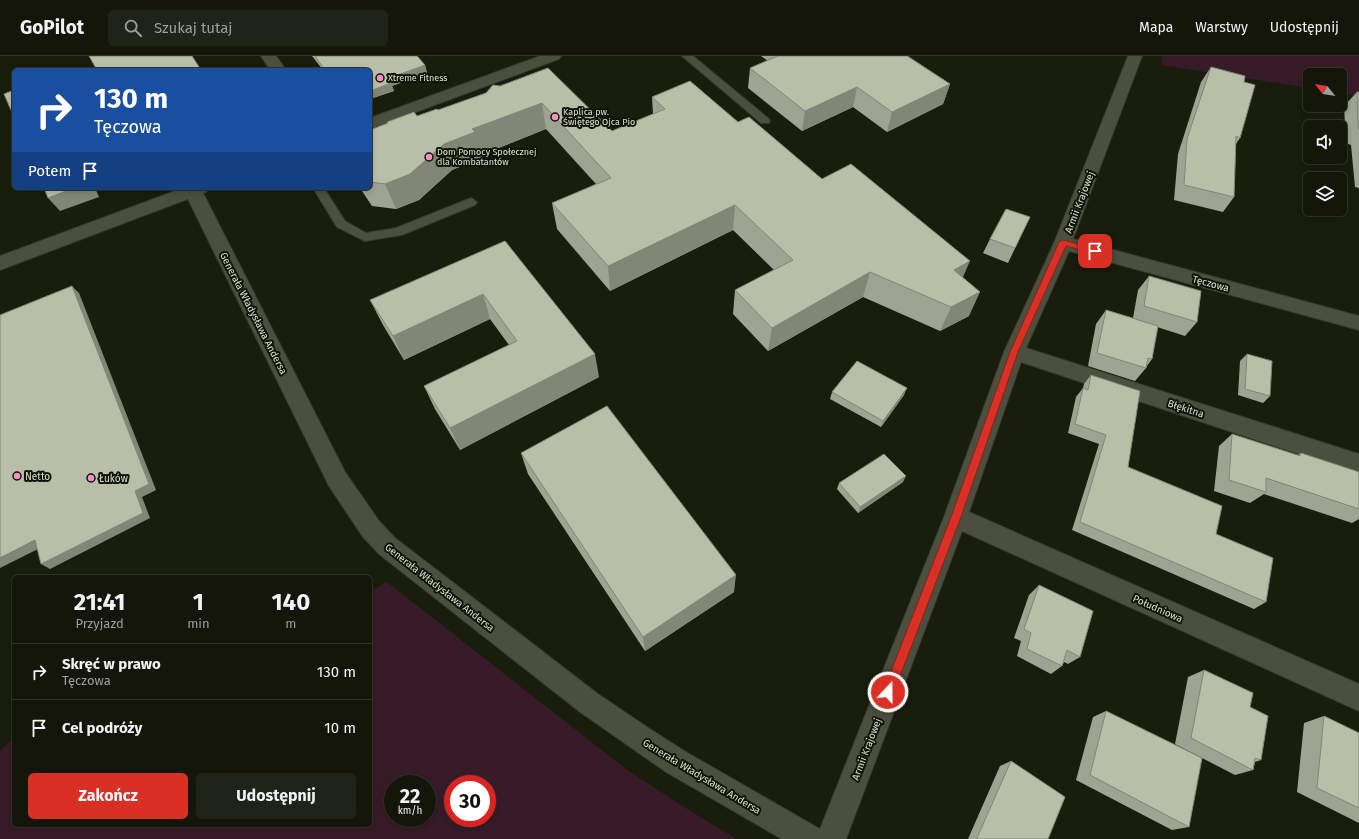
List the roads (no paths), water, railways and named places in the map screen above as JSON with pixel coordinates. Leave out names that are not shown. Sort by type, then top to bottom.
[{"type":"street","points":[[268,56],[277,68]]},
{"type":"street","points":[[372,123],[554,56]]},
{"type":"street","name":"Armii Krajowej","points":[[831,839],[956,517],[1014,352],[1063,242],[1135,56]]},
{"type":"street","points":[[0,263],[193,190]]},
{"type":"street","name":"Generała Władysława Andersa","points":[[196,190],[337,479],[371,529],[386,546],[589,703],[640,739],[676,762],[810,839]]},
{"type":"street","name":"Tęczowa","points":[[1063,242],[1359,323]]},
{"type":"street","name":"Błękitna","points":[[1014,352],[1359,464]]},
{"type":"street","name":"Południowa","points":[[956,517],[1359,698]]},
{"type":"lane","points":[[687,56],[765,122]]},
{"type":"lane","points":[[319,190],[342,224],[365,237],[398,232],[471,202]]},
{"type":"place","name":"Xtreme Fitness","points":[[380,78]]},
{"type":"place","name":"Kaplica pw. Świętego Ojca Pio","points":[[555,117]]},
{"type":"place","name":"Dom Pomocy Społecznej dla Kombatantów","points":[[429,157]]},
{"type":"place","name":"Netto","points":[[17,476]]},
{"type":"place","name":"Łuków","points":[[91,478]]}]
